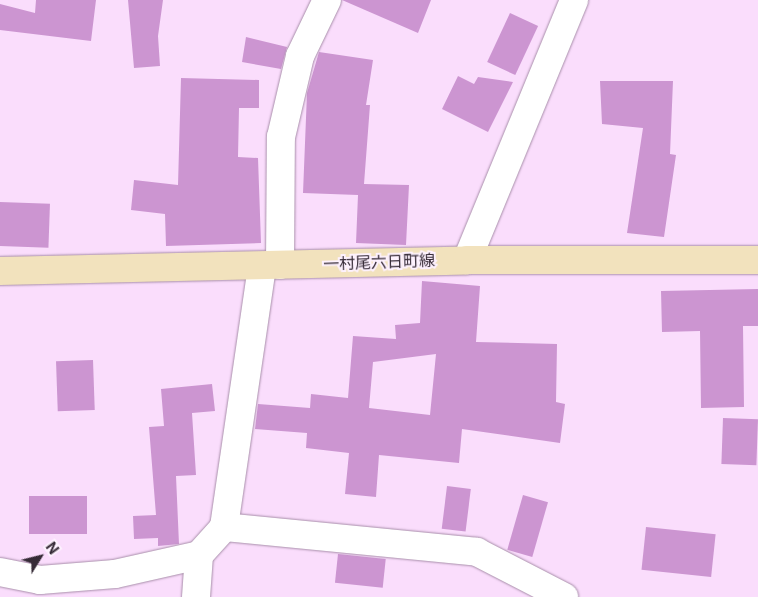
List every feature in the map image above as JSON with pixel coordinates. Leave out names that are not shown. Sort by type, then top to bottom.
[{"type":"main road","name":"一村尾六日町線","points":[[0,271],[467,260],[758,260]]},
{"type":"street","points":[[0,572],[40,580],[115,574],[199,555],[224,527],[271,266],[281,137],[300,56],[327,0]]},
{"type":"street","points":[[467,260],[574,0]]},
{"type":"street","points":[[224,527],[477,552],[564,597]]},
{"type":"street","points":[[196,597],[199,555]]},
{"type":"building","points":[[36,0],[96,0],[91,41],[0,30],[0,4],[35,13]]},
{"type":"building","points":[[128,0],[163,0],[158,36],[160,66],[134,68]]},
{"type":"building","points":[[342,0],[431,0],[418,33]]},
{"type":"building","points":[[510,13],[538,26],[515,75],[487,62]]},
{"type":"building","points":[[246,37],[287,47],[281,69],[242,62]]},
{"type":"building","points":[[319,52],[373,60],[366,105],[370,105],[364,184],[409,185],[406,245],[356,243],[358,195],[303,193],[307,93]]},
{"type":"building","points":[[458,76],[474,84],[478,77],[513,82],[488,132],[442,109]]},
{"type":"building","points":[[181,78],[259,80],[259,108],[239,108],[238,157],[258,158],[261,243],[166,246],[165,214],[131,210],[134,180],[178,185]]},
{"type":"building","points":[[600,81],[673,81],[670,154],[676,155],[664,237],[627,233],[643,128],[602,124]]},
{"type":"building","points":[[0,202],[50,204],[48,248],[0,246]]},
{"type":"building","points":[[422,281],[480,286],[476,342],[557,344],[556,402],[565,404],[560,443],[462,429],[459,463],[379,455],[376,497],[345,494],[349,453],[306,448],[307,433],[255,429],[258,404],[310,408],[311,394],[348,398],[353,336],[396,339],[395,325],[420,323]],"holes":[[[436,354],[430,415],[369,408],[373,362]]]},
{"type":"building","points":[[758,289],[758,326],[743,326],[744,407],[701,408],[700,331],[662,332],[661,291]]},
{"type":"building","points":[[93,360],[95,410],[58,411],[56,361]]},
{"type":"building","points":[[212,384],[215,411],[192,413],[196,475],[176,476],[179,544],[158,546],[158,538],[134,539],[133,516],[156,515],[149,427],[164,426],[161,389]]},
{"type":"building","points":[[723,418],[758,419],[756,465],[721,464]]},
{"type":"building","points":[[447,486],[471,489],[466,532],[442,529]]},
{"type":"building","points":[[523,495],[548,502],[532,557],[507,550]]},
{"type":"building","points":[[29,496],[87,496],[87,534],[29,534]]},
{"type":"building","points":[[646,527],[716,534],[711,577],[642,570]]},
{"type":"building","points":[[338,554],[386,559],[383,588],[335,583]]}]
